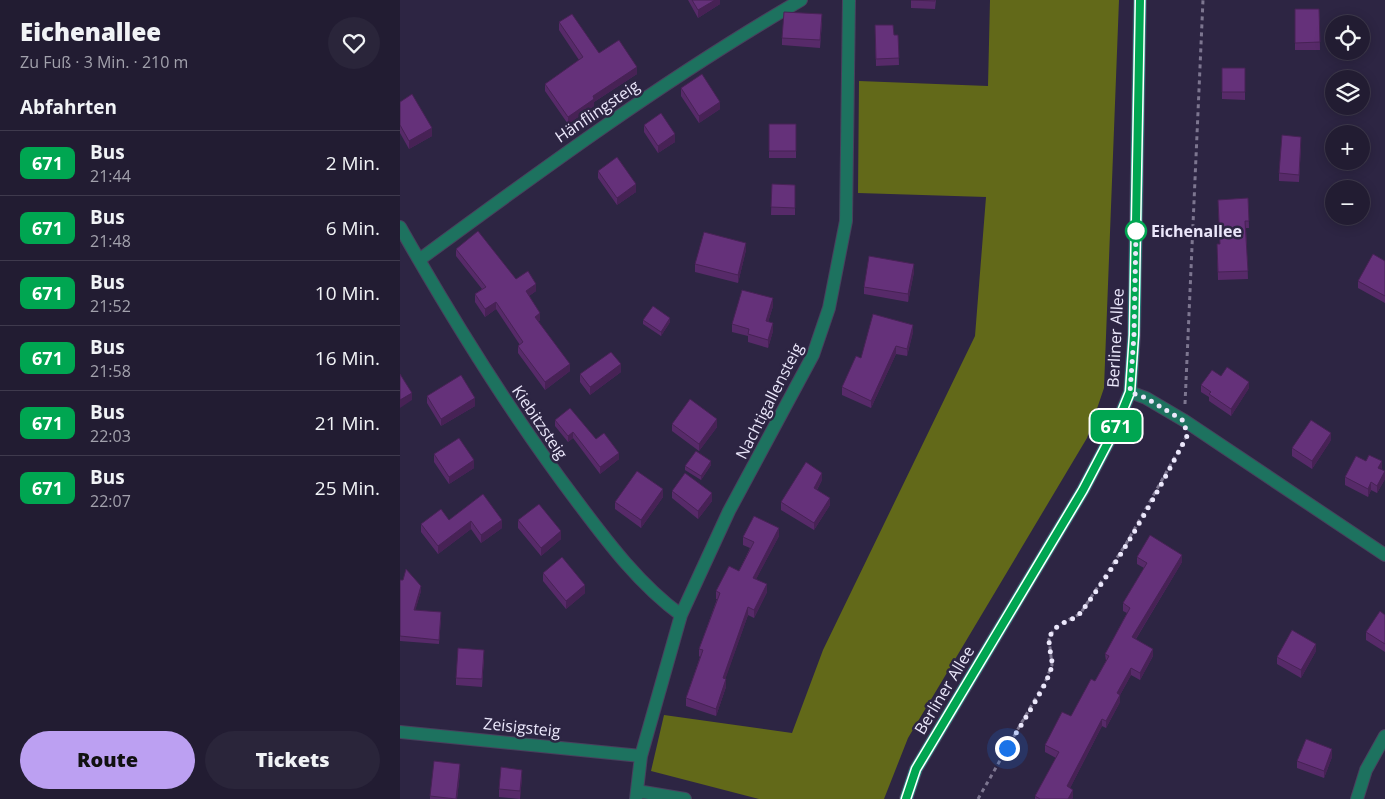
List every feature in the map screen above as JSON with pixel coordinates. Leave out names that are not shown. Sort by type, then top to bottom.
[{"type":"main road","name":"Berliner Allee","points":[[906,799],[916,769],[1083,490],[1115,429],[1130,392],[1134,335],[1140,0]]},
{"type":"street","name":"Hänflingsteig","points":[[419,260],[570,149],[719,48],[801,0]]},
{"type":"street","name":"Nachtigallensteig","points":[[636,795],[641,756],[681,615],[729,511],[813,355],[829,308],[846,221],[849,0]]},
{"type":"street","name":"Kiebitzsteig","points":[[400,227],[494,383],[541,454],[611,546],[658,598],[681,615]]},
{"type":"street","points":[[1130,392],[1146,398],[1184,421],[1384,553]]},
{"type":"street","name":"Zeisigsteig","points":[[400,732],[641,756]]},
{"type":"street","points":[[1357,799],[1366,770],[1385,736]]},
{"type":"street","points":[[636,795],[685,799]]},
{"type":"path","points":[[978,799],[1046,680],[1052,665],[1049,639],[1053,631],[1062,623],[1080,614],[1126,544],[1187,436],[1184,421],[1203,0]]},
{"type":"green space","points":[[990,0],[1119,0],[1104,388],[1087,438],[908,738],[884,799],[759,799],[651,771],[664,715],[792,733],[823,650],[975,336],[986,197],[858,193],[859,81],[988,86]]},
{"type":"building","points":[[692,0],[715,0],[698,10]]},
{"type":"building","points":[[1295,9],[1319,9],[1320,42],[1295,43]]},
{"type":"building","points":[[784,12],[822,14],[820,40],[782,38]]},
{"type":"building","points":[[572,14],[599,53],[619,40],[637,67],[593,96],[594,99],[568,117],[545,84],[583,57],[559,22]]},
{"type":"building","points":[[875,25],[893,25],[894,35],[898,35],[899,58],[876,59]]},
{"type":"building","points":[[1222,68],[1245,68],[1245,92],[1222,92]]},
{"type":"building","points":[[702,74],[720,102],[699,116],[681,88]]},
{"type":"building","points":[[412,94],[432,128],[409,141],[400,125],[400,102]]},
{"type":"building","points":[[661,113],[675,134],[658,146],[644,125]]},
{"type":"building","points":[[769,124],[796,124],[796,151],[769,151]]},
{"type":"building","points":[[1282,135],[1301,137],[1299,175],[1279,173]]},
{"type":"building","points":[[617,157],[636,184],[617,198],[598,171]]},
{"type":"building","points":[[772,184],[795,185],[795,208],[771,207]]},
{"type":"building","points":[[1248,198],[1249,221],[1245,221],[1248,271],[1218,272],[1217,244],[1220,244],[1218,200]]},
{"type":"building","points":[[478,231],[516,279],[528,271],[536,284],[526,291],[540,313],[535,317],[570,364],[545,382],[518,346],[523,342],[496,302],[485,309],[475,294],[486,287],[456,249]]},
{"type":"building","points":[[704,232],[746,243],[738,275],[695,264]]},
{"type":"building","points":[[1373,254],[1385,261],[1385,296],[1358,281]]},
{"type":"building","points":[[869,256],[914,264],[908,294],[864,287]]},
{"type":"building","points":[[742,290],[773,298],[766,321],[773,323],[768,340],[748,334],[749,329],[732,324]]},
{"type":"building","points":[[653,306],[670,318],[661,332],[643,320]]},
{"type":"building","points":[[873,314],[913,325],[907,349],[896,346],[871,401],[842,387],[856,356],[861,358]]},
{"type":"building","points":[[611,352],[621,364],[590,387],[580,374]]},
{"type":"building","points":[[1227,367],[1249,382],[1231,409],[1209,394],[1211,392],[1201,385],[1212,370],[1221,376]]},
{"type":"building","points":[[400,374],[412,393],[400,400]]},
{"type":"building","points":[[461,375],[475,398],[441,419],[427,396]]},
{"type":"building","points":[[690,399],[717,419],[699,444],[672,424]]},
{"type":"building","points":[[570,408],[596,439],[604,433],[619,453],[600,467],[573,432],[568,436],[555,420]]},
{"type":"building","points":[[1311,420],[1331,433],[1312,461],[1292,448]]},
{"type":"building","points":[[459,438],[474,460],[449,477],[434,454]]},
{"type":"building","points":[[696,451],[711,461],[701,476],[685,466]]},
{"type":"building","points":[[1369,455],[1382,461],[1378,468],[1385,471],[1377,486],[1371,482],[1368,489],[1345,477],[1356,456],[1366,461]]},
{"type":"building","points":[[806,462],[822,473],[814,488],[830,498],[814,523],[781,502]]},
{"type":"building","points":[[637,471],[663,489],[641,520],[615,502]]},
{"type":"building","points":[[685,473],[712,493],[698,511],[672,491]]},
{"type":"building","points":[[483,494],[502,520],[481,535],[471,521],[438,546],[421,524],[441,509],[449,520]]},
{"type":"building","points":[[539,504],[561,531],[541,548],[518,520]]},
{"type":"building","points":[[754,516],[779,528],[753,578],[767,584],[754,610],[748,607],[723,678],[726,679],[716,709],[686,698],[703,650],[699,649],[720,593],[716,591],[729,566],[739,571],[754,542],[743,537]]},
{"type":"building","points":[[1150,535],[1182,555],[1132,637],[1153,649],[1140,673],[1131,668],[1117,693],[1120,695],[1106,721],[1102,719],[1067,786],[1073,790],[1068,799],[1040,799],[1035,796],[1059,752],[1045,745],[1062,712],[1071,716],[1091,679],[1095,681],[1109,656],[1105,654],[1130,608],[1123,603],[1147,563],[1137,557]]},
{"type":"building","points":[[562,557],[585,585],[566,601],[543,573]]},
{"type":"building","points":[[406,569],[421,586],[414,610],[441,612],[439,640],[400,636],[400,580],[403,580]]},
{"type":"building","points":[[1380,611],[1385,615],[1385,644],[1366,632]]},
{"type":"building","points":[[1292,630],[1316,644],[1301,670],[1277,657]]},
{"type":"building","points":[[458,648],[484,650],[482,679],[456,678]]},
{"type":"building","points":[[1306,739],[1332,749],[1324,771],[1297,761]]},
{"type":"building","points":[[434,761],[460,764],[456,799],[430,796]]},
{"type":"building","points":[[501,767],[522,770],[520,791],[499,789]]},
{"type":"bus line","name":"671","points":[[906,799],[916,769],[1083,490],[1115,429],[1130,392],[1134,335],[1140,0]]},
{"type":"place","name":"Eichenallee","points":[[1136,231]]},
{"type":"route","points":[[1007,748],[1046,680],[1052,665],[1049,639],[1053,631],[1062,623],[1080,614],[1126,544],[1173,464],[1187,436],[1187,428],[1184,421],[1146,398],[1130,392],[1134,335],[1136,231]]}]
